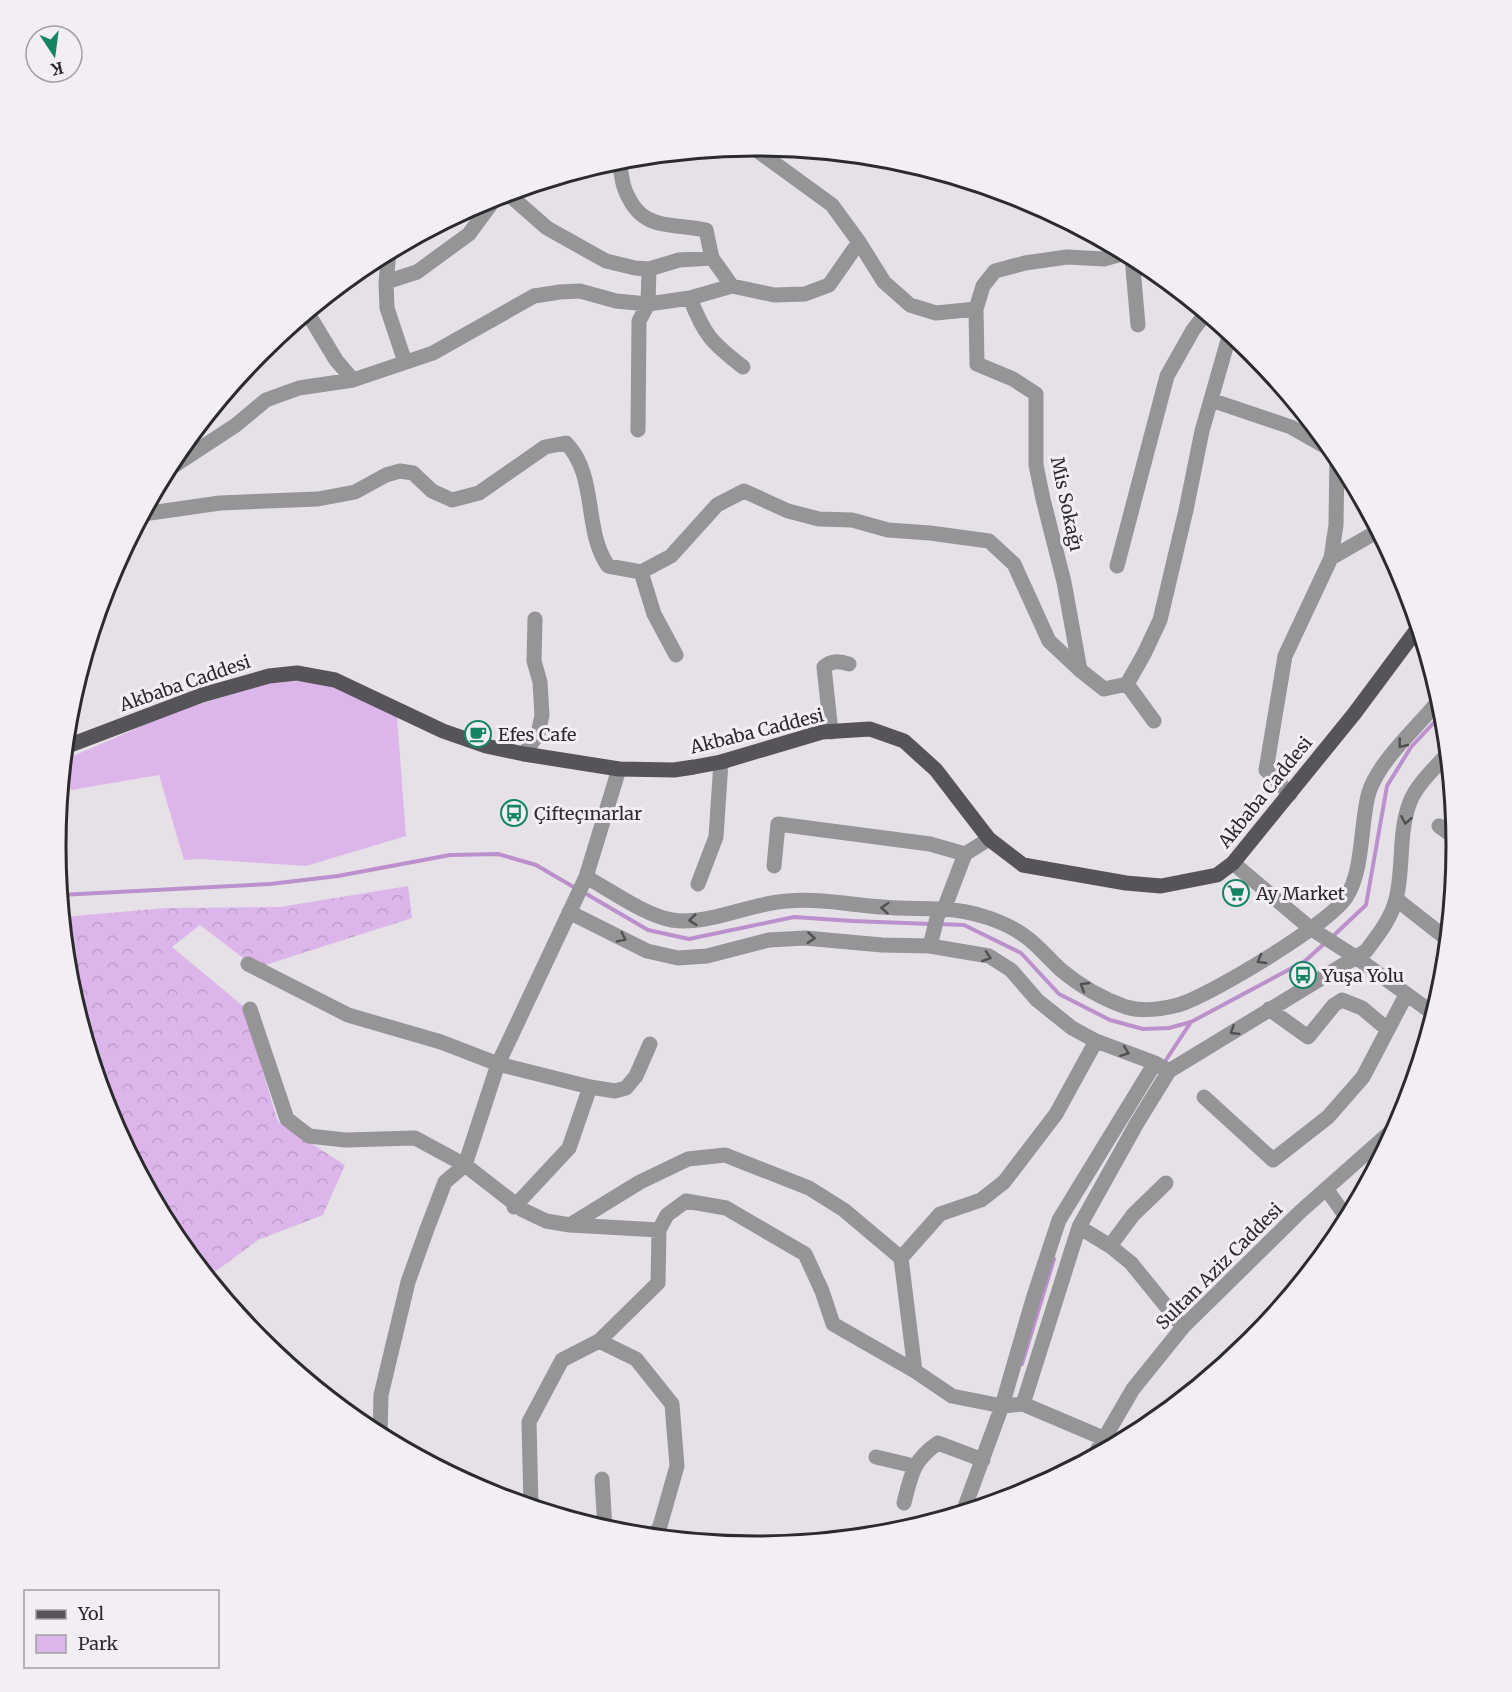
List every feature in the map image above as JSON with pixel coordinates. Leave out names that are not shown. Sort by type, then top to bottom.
[{"type":"main road","name":"Akbaba Caddesi","points":[[74,744],[202,694],[269,676],[297,673],[335,680],[443,731],[486,746],[619,769],[674,770],[721,762],[822,732],[870,729],[904,741],[936,770],[989,839],[1023,865],[1126,883],[1161,886],[1217,875],[1233,863],[1354,714],[1412,635]]},
{"type":"street","points":[[765,156],[832,205],[860,242],[884,282],[910,305],[936,313],[976,309],[983,286],[995,271],[1067,257],[1104,259],[1114,256]]},
{"type":"street","points":[[622,169],[623,185],[634,208],[650,222],[706,230],[712,258],[732,286]]},
{"type":"street","points":[[515,200],[548,228],[606,261],[649,269],[679,260],[712,258]]},
{"type":"street","points":[[386,282],[417,272],[469,234],[485,212]]},
{"type":"street","points":[[186,458],[236,425],[266,400],[299,388],[353,380],[433,353],[534,296],[580,291],[616,301],[648,304],[690,298],[732,286],[774,295],[806,294],[829,285],[860,242]]},
{"type":"street","points":[[388,263],[387,308],[405,362]]},
{"type":"street","points":[[1133,268],[1138,325]]},
{"type":"street","points":[[638,430],[639,321],[648,304],[649,269]]},
{"type":"street","points":[[690,298],[699,321],[714,344],[743,367]]},
{"type":"street","name":"Mis Sokağı","points":[[976,309],[977,364],[1013,379],[1036,394],[1036,465],[1042,499],[1064,582],[1080,670]]},
{"type":"street","points":[[311,319],[336,360],[353,380]]},
{"type":"street","points":[[1117,566],[1167,376],[1193,330],[1202,319]]},
{"type":"street","points":[[152,513],[220,502],[318,499],[355,492],[386,475],[399,471],[413,473],[432,490],[452,500],[479,493],[545,447],[566,443],[574,452],[586,485],[598,552],[608,566],[641,572],[672,556],[717,505],[744,491],[788,511],[819,519],[852,520],[888,530],[989,541],[1014,564],[1049,641],[1104,689],[1127,684],[1160,620],[1202,431],[1227,342]]},
{"type":"street","points":[[1211,400],[1291,427],[1314,441]]},
{"type":"street","points":[[1290,794],[1266,770],[1285,656],[1331,558],[1336,525],[1336,472]]},
{"type":"street","points":[[1331,558],[1372,535]]},
{"type":"street","points":[[641,572],[654,614],[676,655]]},
{"type":"street","points":[[524,754],[538,734],[542,715],[540,682],[534,661],[535,619]]},
{"type":"street","points":[[831,732],[824,667],[831,662],[840,661],[849,664]]},
{"type":"street","points":[[1127,684],[1154,721]]},
{"type":"street","points":[[585,881],[653,914],[680,921],[700,920],[762,903],[807,900],[941,911],[1002,923],[1029,939],[1068,976],[1097,994],[1126,1007],[1148,1010],[1176,1005],[1202,994],[1314,930],[1341,904],[1352,885],[1369,793],[1377,774],[1432,708]]},
{"type":"street","points":[[1023,1404],[1079,1227],[1169,1071],[1269,1009],[1350,954],[1366,951],[1386,924],[1396,899],[1402,844],[1410,802],[1441,761]]},
{"type":"street","points":[[698,884],[716,837],[721,762]]},
{"type":"street","points":[[380,1425],[381,1395],[408,1282],[445,1182],[465,1165],[498,1064],[585,881],[619,769]]},
{"type":"street","points":[[774,866],[778,824],[930,844],[965,854]]},
{"type":"street","points":[[1440,826],[1446,830]]},
{"type":"street","points":[[930,943],[965,854],[989,839]]},
{"type":"street","points":[[1233,863],[1314,930],[1426,1009]]},
{"type":"street","points":[[1396,899],[1440,934]]},
{"type":"street","points":[[570,911],[647,951],[678,958],[707,956],[769,940],[786,938],[930,943],[989,956],[1011,970],[1037,1000],[1072,1028],[1096,1041],[1155,1063],[1169,1071]]},
{"type":"street","points":[[248,964],[348,1015],[441,1042],[498,1064],[590,1087],[615,1090],[626,1088],[636,1076],[650,1044]]},
{"type":"street","points":[[1204,1097],[1273,1160],[1328,1117],[1363,1077],[1406,995]]},
{"type":"street","points":[[1269,1009],[1308,1037],[1334,1005],[1342,1000],[1362,1008],[1387,1029]]},
{"type":"street","points":[[250,1009],[287,1119],[309,1136],[345,1140],[415,1138],[465,1165],[515,1206],[546,1221],[570,1226],[659,1230]]},
{"type":"street","points":[[901,1258],[940,1214],[981,1200],[1004,1182],[1056,1114],[1096,1041]]},
{"type":"street","points":[[967,1502],[1002,1406],[1059,1220],[1155,1063]]},
{"type":"street","points":[[515,1206],[569,1148],[590,1087]]},
{"type":"street","name":"Sultan Aziz Caddesi","points":[[1100,1445],[1133,1389],[1182,1327],[1301,1211],[1378,1145]]},
{"type":"street","points":[[570,1226],[640,1182],[688,1159],[725,1155],[809,1188],[844,1210],[901,1258],[915,1371]]},
{"type":"street","points":[[1110,1246],[1133,1215],[1166,1183]]},
{"type":"street","points":[[1327,1190],[1342,1211]]},
{"type":"street","points":[[531,1498],[529,1422],[562,1360],[599,1341],[658,1282],[659,1230],[667,1215],[686,1200],[726,1208],[805,1254],[822,1291],[833,1324],[915,1371],[952,1396],[1002,1406],[1023,1404],[1103,1438]]},
{"type":"street","points":[[1079,1227],[1110,1246],[1131,1263],[1182,1327]]},
{"type":"street","points":[[599,1341],[636,1359],[672,1404],[677,1466],[658,1529]]},
{"type":"street","points":[[904,1503],[914,1466],[924,1452],[938,1443],[983,1460]]},
{"type":"street","points":[[876,1457],[914,1466]]},
{"type":"street","points":[[602,1479],[604,1519]]},
{"type":"green space","points":[[279,680],[327,683],[397,717],[406,836],[306,866],[184,860],[159,775],[71,790],[69,784],[72,757],[174,712]]},
{"type":"green space","points":[[408,886],[412,918],[256,968],[200,925],[172,947],[243,1006],[278,1122],[345,1165],[323,1215],[258,1240],[214,1272],[182,1229],[158,1191],[119,1110],[90,1025],[79,981],[70,916],[166,908],[280,907]]},
{"type":"waterway","points":[[1331,938],[1366,905],[1387,786],[1411,747],[1435,722]]},
{"type":"waterway","points":[[67,895],[270,884],[338,876],[450,855],[498,854],[536,865],[577,889]]},
{"type":"waterway","points":[[583,892],[648,930],[689,939],[794,917],[931,924]]},
{"type":"waterway","points":[[939,924],[964,925],[1021,953],[1059,994],[1110,1020],[1143,1029],[1169,1028],[1191,1022]]},
{"type":"waterway","points":[[1164,1063],[1191,1022],[1305,961],[1325,943]]},
{"type":"waterway","points":[[1022,1364],[1054,1259]]},
{"type":"place","name":"Efes Cafe","points":[[478,734]]},
{"type":"place","name":"Çifteçınarlar","points":[[514,813]]},
{"type":"place","name":"Ay Market","points":[[1236,893]]},
{"type":"place","name":"Yuşa Yolu","points":[[1303,975]]}]
